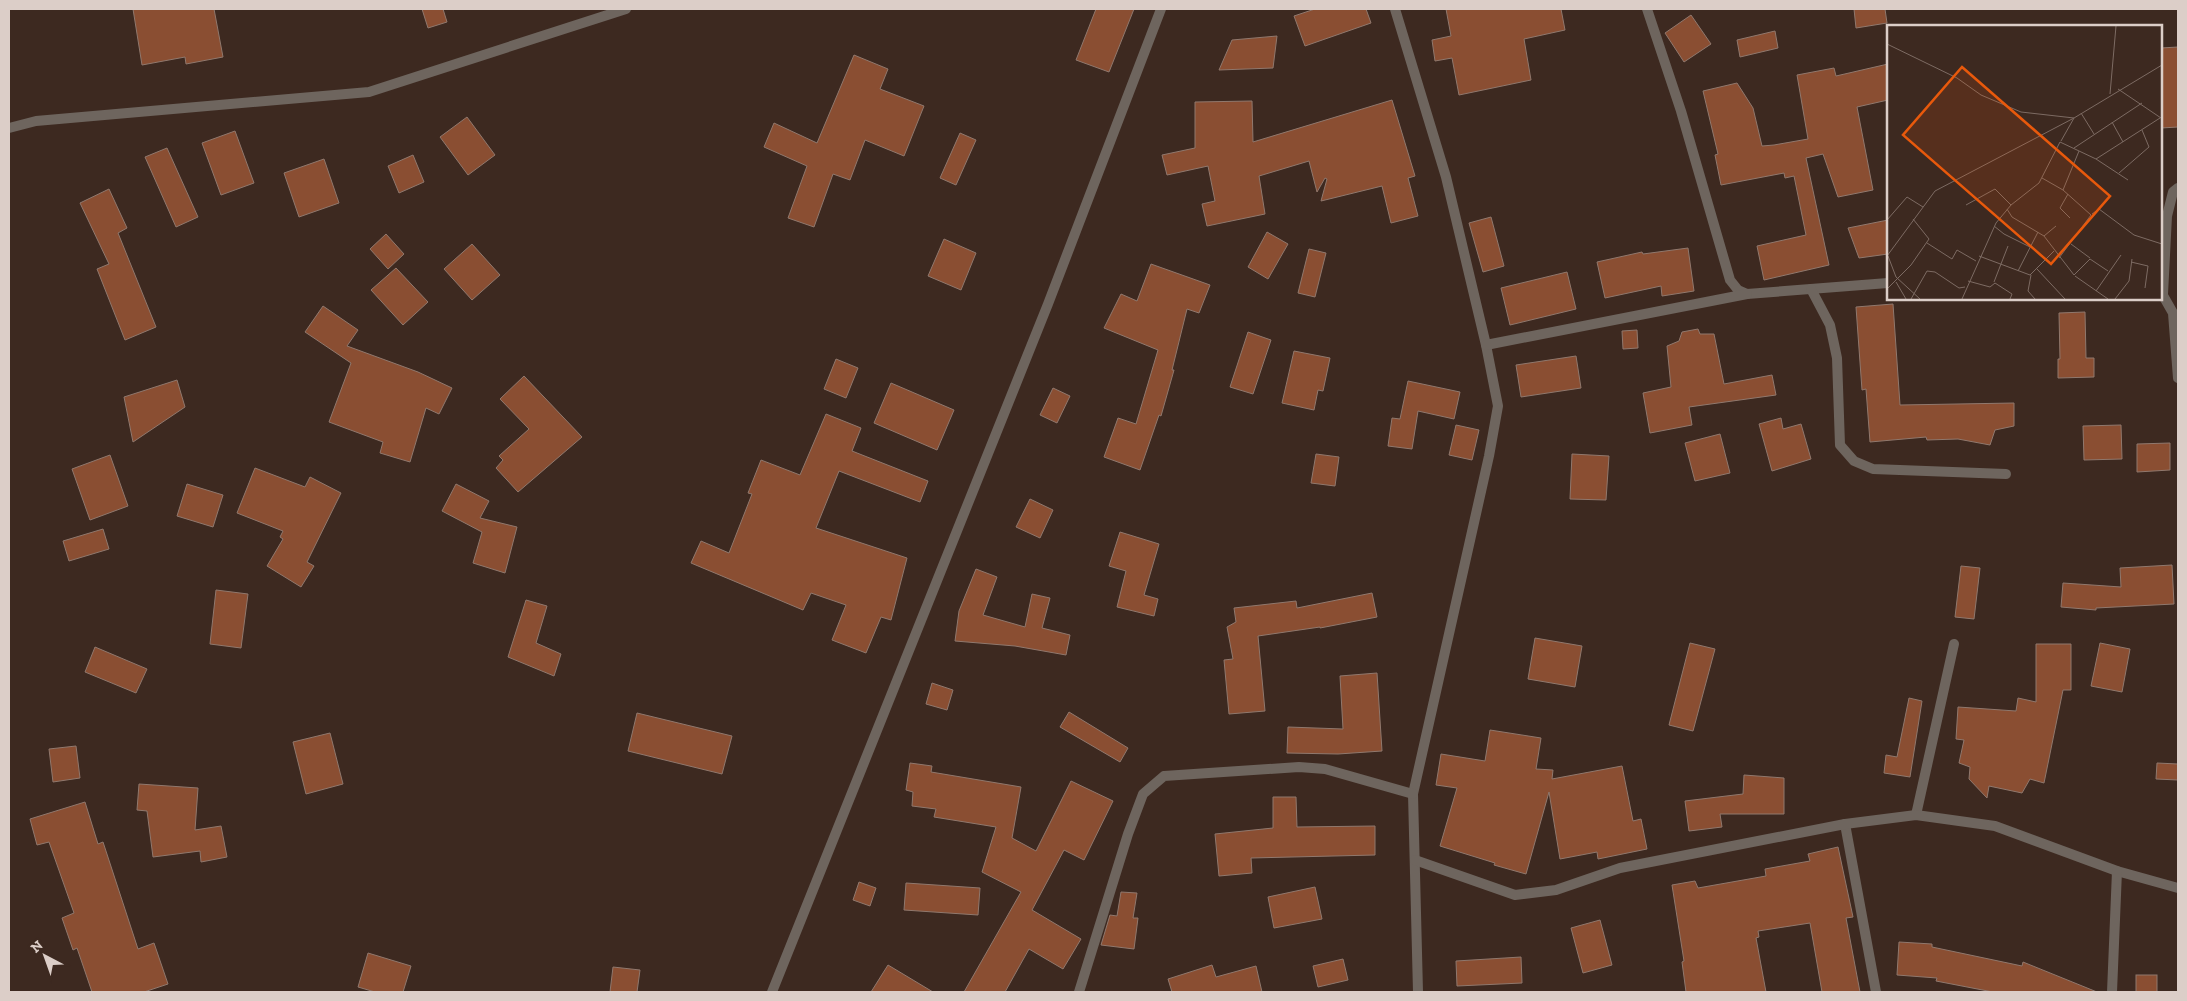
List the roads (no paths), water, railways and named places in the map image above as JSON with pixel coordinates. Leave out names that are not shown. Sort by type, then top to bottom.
[{"type":"street","points":[[9,128],[36,122],[369,92],[626,9]]},
{"type":"street","points":[[772,992],[1048,304],[1160,9]]},
{"type":"street","points":[[1395,9],[1446,177],[1486,345],[1498,406],[1489,456],[1414,794],[1418,992]]},
{"type":"street","points":[[1647,9],[1681,111],[1730,280],[1738,290],[1747,294]]},
{"type":"street","points":[[2178,188],[2173,192],[2166,216],[2162,293],[2173,313],[2178,378]]},
{"type":"street","points":[[1486,345],[1747,294],[1887,283]]},
{"type":"street","points":[[1811,289],[1830,325],[1837,358],[1840,445],[1854,461],[1873,468],[2006,474]]},
{"type":"street","points":[[1916,815],[1954,644]]},
{"type":"street","points":[[1079,992],[1128,834],[1144,794],[1164,776],[1299,767],[1316,768],[1414,794]]},
{"type":"street","points":[[1415,860],[1515,895],[1556,890],[1620,868],[1845,824],[1916,815],[1995,826],[2117,871],[2178,888]]},
{"type":"street","points":[[1845,824],[1876,992]]},
{"type":"street","points":[[2112,992],[2117,871]]}]
